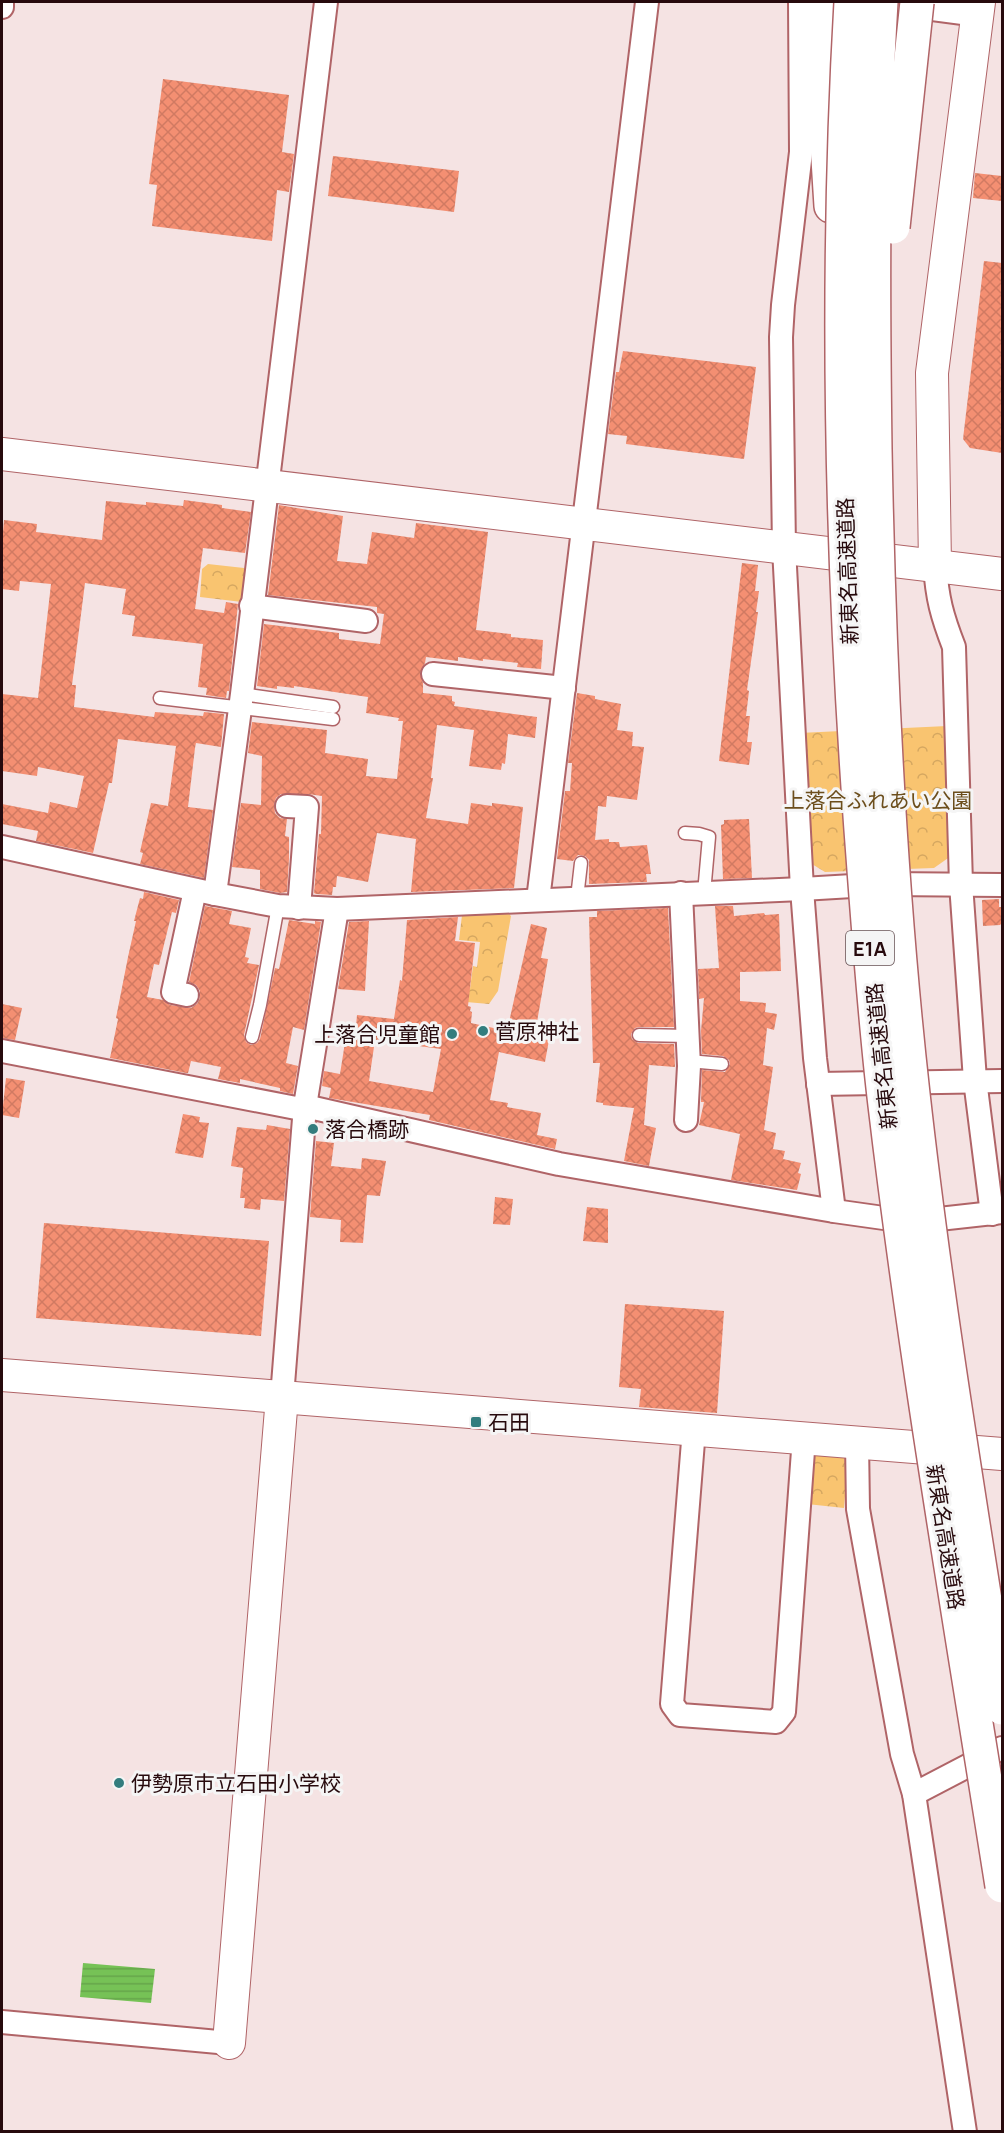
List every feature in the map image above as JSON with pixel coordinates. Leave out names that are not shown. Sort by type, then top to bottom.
[{"type":"highway","points":[[821,2],[822,65],[842,391]]},
{"type":"highway","name":"新東名高速道路","points":[[851,2],[843,209],[842,391],[853,721],[867,909],[884,1101],[912,1314],[1002,1886]]},
{"type":"highway","name":"新東名高速道路","points":[[881,2],[874,210],[874,391],[877,570],[885,755],[915,1105],[942,1321],[1002,1708]]},
{"type":"highway","points":[[885,755],[889,647],[886,487],[888,335],[892,243],[917,2]]},
{"type":"street","points":[[2,2],[2,7]]},
{"type":"street","points":[[172,992],[205,892],[241,701],[326,2]]},
{"type":"street","points":[[538,900],[646,2]]},
{"type":"street","points":[[800,2],[801,152],[781,337],[784,548],[802,889],[818,1084],[834,1211]]},
{"type":"street","points":[[2,1051],[296,1108],[305,1107],[559,1164],[834,1211],[912,1222],[997,1213],[975,1080],[961,884],[954,647],[937,597],[932,373],[984,10],[869,2]]},
{"type":"street","points":[[2,454],[1002,574]]},
{"type":"street","points":[[251,606],[353,624]]},
{"type":"street","points":[[433,674],[465,669],[564,688]]},
{"type":"street","points":[[289,907],[305,807]]},
{"type":"street","points":[[2,847],[205,892],[289,907],[337,909],[886,884],[1002,885]]},
{"type":"street","points":[[681,893],[689,1061],[686,1120]]},
{"type":"street","points":[[2,2022],[229,2043],[305,1107],[337,909]]},
{"type":"street","points":[[818,1084],[1002,1081]]},
{"type":"street","points":[[2,1375],[1002,1454]]},
{"type":"street","points":[[694,1429],[672,1704],[680,1714],[776,1722],[784,1712],[804,1437]]},
{"type":"street","points":[[857,1442],[858,1509],[902,1754],[914,1794],[965,2132]]},
{"type":"street","points":[[914,1794],[1002,1748]]},
{"type":"street","points":[[912,1898],[924,1864]]},
{"type":"lane","points":[[160,698],[241,701],[333,713]]},
{"type":"lane","points":[[685,833],[710,837],[704,893]]},
{"type":"lane","points":[[577,898],[581,863]]},
{"type":"lane","points":[[252,1037],[289,907]]},
{"type":"lane","points":[[639,1035],[688,1036]]},
{"type":"lane","points":[[689,1061],[722,1064]]},
{"type":"green space","points":[[208,564],[244,568],[246,571],[242,602],[200,597],[202,569]]},
{"type":"green space","name":"上落合ふれあい公園","points":[[947,726],[951,856],[934,868],[825,872],[807,861],[799,733]]},
{"type":"green space","points":[[508,913],[511,916],[498,991],[489,1004],[466,1002],[451,987],[470,989],[473,966],[477,967],[480,942],[459,940],[462,915]]},
{"type":"green space","points":[[843,1451],[847,1472],[844,1508],[807,1504],[811,1453]]},
{"type":"shaded area","points":[[83,1963],[155,1969],[151,2003],[80,1997]]},
{"type":"building","points":[[163,79],[289,95],[282,152],[294,154],[289,192],[277,190],[272,241],[152,226],[157,185],[149,184]]},
{"type":"building","points":[[333,156],[459,171],[454,212],[328,196]]},
{"type":"building","points":[[975,173],[1002,176],[1002,201],[973,198]]},
{"type":"building","points":[[984,261],[1002,263],[1002,453],[970,448],[963,439]]},
{"type":"building","points":[[623,351],[756,367],[744,459],[626,444],[627,436],[608,434],[616,372],[619,372]]},
{"type":"building","points":[[184,500],[251,512],[245,553],[203,548],[195,609],[224,613],[226,602],[238,604],[229,691],[227,691],[226,698],[206,695],[207,688],[198,687],[203,644],[132,636],[135,616],[122,614],[126,589],[85,583],[72,685],[76,685],[74,707],[154,717],[155,712],[203,716],[204,712],[224,714],[221,747],[196,743],[195,748],[188,807],[213,810],[204,878],[140,864],[143,853],[140,852],[151,803],[168,806],[176,746],[118,739],[112,783],[109,783],[93,853],[36,841],[38,831],[2,824],[2,804],[48,813],[50,802],[77,808],[84,776],[38,767],[37,776],[2,771],[2,694],[38,698],[51,584],[20,581],[19,591],[2,589],[4,520],[37,524],[36,532],[102,540],[106,501],[183,506]]},
{"type":"building","points":[[279,505],[343,516],[337,561],[367,564],[372,532],[414,538],[416,523],[488,532],[476,630],[543,640],[541,669],[517,667],[518,663],[483,659],[483,661],[458,657],[458,661],[426,657],[420,673],[423,693],[452,696],[454,706],[537,717],[535,738],[508,734],[505,764],[502,763],[501,770],[469,766],[474,730],[437,725],[431,778],[433,778],[426,818],[468,824],[471,803],[523,807],[514,888],[411,892],[416,839],[377,833],[368,882],[337,876],[336,887],[333,887],[332,895],[316,894],[314,893],[319,834],[321,834],[322,796],[308,794],[281,794],[276,798],[274,805],[275,813],[280,818],[287,819],[285,836],[289,837],[289,859],[287,892],[260,889],[260,870],[232,867],[241,803],[261,805],[262,756],[248,753],[252,722],[327,730],[325,753],[368,759],[366,776],[397,779],[403,721],[398,721],[399,718],[366,713],[368,697],[294,686],[294,688],[277,686],[277,689],[257,686],[264,624],[339,633],[339,639],[380,644],[384,614],[377,613],[377,607],[268,595]]},
{"type":"building","points":[[742,563],[758,565],[755,591],[759,591],[747,690],[749,691],[746,716],[750,716],[747,742],[752,742],[749,765],[719,761]]},
{"type":"building","points":[[577,693],[621,704],[617,730],[633,732],[632,746],[644,747],[637,800],[607,796],[606,807],[598,806],[595,840],[609,839],[609,842],[619,842],[620,847],[647,845],[651,874],[646,874],[647,882],[589,884],[589,860],[585,856],[578,855],[573,861],[557,859],[565,791],[570,791],[572,763],[568,763]]},
{"type":"building","points":[[749,819],[752,878],[723,879],[721,825],[724,824],[724,820]]},
{"type":"building","points":[[144,892],[179,900],[176,913],[172,912],[159,965],[154,964],[147,997],[163,1000],[170,1005],[191,1008],[200,998],[200,991],[196,985],[189,982],[205,906],[232,911],[229,924],[251,928],[245,957],[249,958],[247,963],[259,965],[244,1035],[246,1042],[251,1045],[260,1039],[275,968],[279,969],[289,920],[315,924],[315,921],[321,922],[304,1030],[293,1027],[286,1063],[298,1066],[293,1094],[280,1091],[280,1088],[240,1079],[240,1083],[218,1079],[221,1067],[191,1061],[188,1073],[186,1073],[110,1058],[136,921],[134,921],[140,898],[143,899]]},
{"type":"building","points":[[999,899],[999,907],[1002,907],[1002,923],[983,926],[982,900]]},
{"type":"building","points":[[715,906],[733,906],[734,916],[779,914],[781,971],[740,972],[740,1001],[766,1003],[765,1012],[777,1014],[774,1030],[767,1028],[763,1065],[773,1067],[764,1130],[776,1133],[773,1149],[785,1151],[783,1159],[801,1163],[797,1190],[731,1180],[740,1134],[699,1125],[704,1102],[701,1102],[702,1070],[725,1072],[730,1064],[729,1060],[723,1056],[702,1054],[701,1031],[704,998],[699,999],[698,969],[719,968]]},
{"type":"building","points":[[668,908],[674,1027],[639,1027],[635,1028],[631,1034],[632,1039],[638,1043],[674,1044],[675,1067],[649,1065],[644,1125],[656,1128],[649,1166],[624,1161],[634,1108],[603,1105],[603,1103],[596,1102],[600,1063],[593,1063],[589,917],[597,917],[597,911]]},
{"type":"building","points":[[458,917],[455,941],[475,943],[468,1006],[471,1007],[472,1012],[471,1023],[507,1031],[531,924],[547,928],[541,958],[548,959],[534,1039],[549,1040],[545,1062],[499,1052],[490,1100],[508,1103],[507,1107],[541,1113],[537,1135],[557,1139],[555,1149],[429,1120],[430,1115],[329,1098],[331,1088],[322,1086],[324,1071],[340,1074],[346,1036],[355,1037],[357,1015],[394,1019],[400,980],[402,981],[407,920]],"holes":[[[375,1040],[441,1049],[433,1092],[369,1081]]]},
{"type":"building","points":[[369,921],[365,991],[338,989],[349,922]]},
{"type":"building","points":[[2,1004],[22,1008],[15,1040],[2,1038]]},
{"type":"building","points":[[6,1078],[25,1081],[19,1118],[2,1115]]},
{"type":"building","points":[[183,1114],[200,1117],[199,1122],[209,1123],[203,1158],[175,1153]]},
{"type":"building","points":[[267,1125],[290,1129],[284,1201],[261,1199],[260,1210],[244,1208],[245,1198],[240,1198],[243,1168],[231,1166],[237,1127],[266,1130]]},
{"type":"building","points":[[316,1141],[334,1143],[331,1166],[361,1169],[362,1158],[386,1161],[380,1196],[367,1195],[363,1243],[340,1242],[341,1220],[310,1217]]},
{"type":"building","points":[[495,1197],[513,1199],[510,1225],[493,1224]]},
{"type":"building","points":[[587,1207],[608,1209],[608,1243],[583,1241]]},
{"type":"building","points":[[44,1223],[269,1241],[261,1336],[36,1318]]},
{"type":"building","points":[[625,1304],[724,1311],[717,1413],[639,1407],[641,1389],[619,1387]]},
{"type":"place","name":"菅原神社","points":[[483,1031]]},
{"type":"place","name":"上落合児童館","points":[[452,1034]]},
{"type":"place","name":"落合橋跡","points":[[313,1129]]},
{"type":"place","name":"石田","points":[[476,1422]]},
{"type":"place","name":"伊勢原市立石田小学校","points":[[119,1783]]}]
